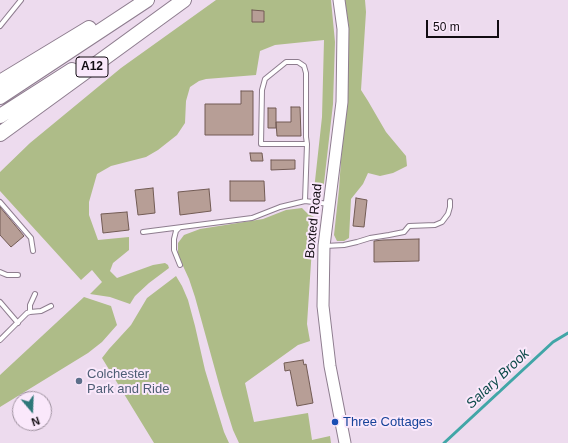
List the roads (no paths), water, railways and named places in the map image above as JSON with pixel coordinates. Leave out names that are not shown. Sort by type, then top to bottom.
[{"type":"highway","name":"A12","points":[[0,82],[136,0]]},
{"type":"highway","name":"A12","points":[[0,98],[147,0]]},
{"type":"highway","name":"A12","points":[[0,116],[48,86],[177,0]]},
{"type":"highway","name":"A12","points":[[0,134],[184,0]]},
{"type":"street","name":"Boxted Road","points":[[339,0],[343,29],[342,102],[324,246],[323,306],[330,366],[345,443]]},
{"type":"lane","points":[[0,26],[21,0]]},
{"type":"lane","points":[[305,201],[307,144],[306,73],[304,66],[298,62],[286,62],[265,79],[262,90],[261,144],[307,144]]},
{"type":"lane","points":[[143,232],[252,218],[280,207],[305,201],[330,204]]},
{"type":"lane","points":[[324,246],[344,245],[370,238],[404,232],[410,226],[435,225],[442,222],[448,214],[450,201]]},
{"type":"lane","points":[[0,202],[31,238],[33,251]]},
{"type":"lane","points":[[179,227],[175,235],[174,250],[180,265]]},
{"type":"lane","points":[[0,272],[7,275],[18,275]]},
{"type":"lane","points":[[29,313],[30,305],[35,294]]},
{"type":"lane","points":[[0,302],[18,323]]},
{"type":"lane","points":[[0,340],[29,313],[41,311],[50,306]]},
{"type":"waterway","name":"Salary Brook","points":[[444,443],[553,342],[568,333]]},
{"type":"place","name":"Colchester Park and Ride","points":[[79,381]]},
{"type":"place","name":"Three Cottages","points":[[335,422]]}]
